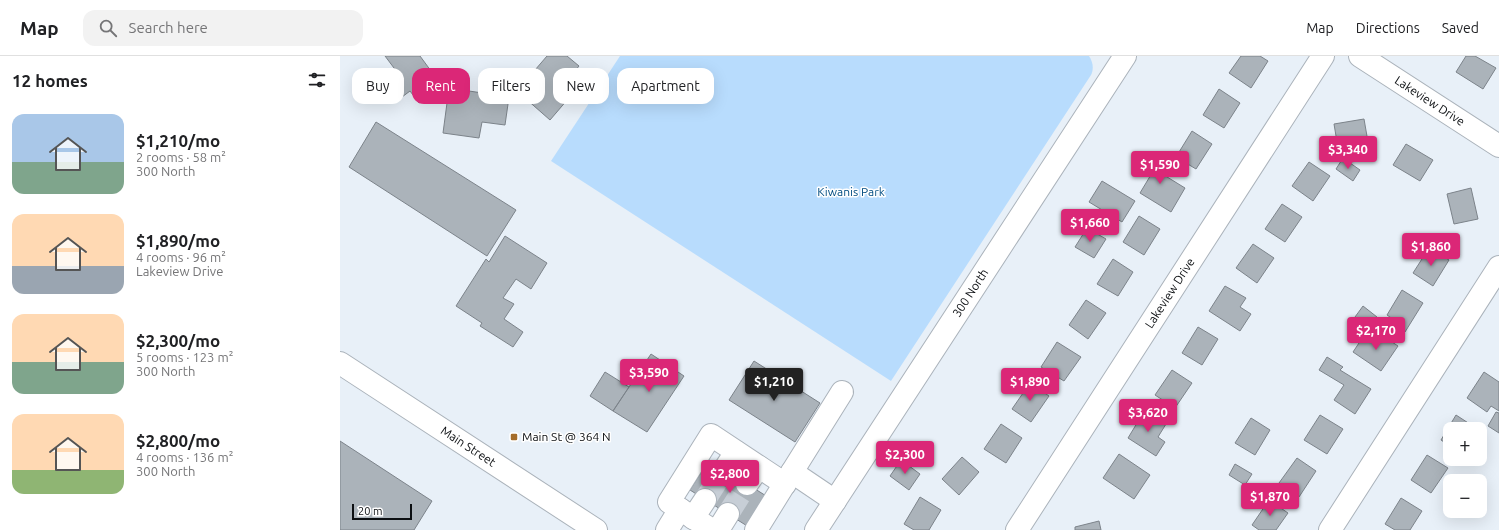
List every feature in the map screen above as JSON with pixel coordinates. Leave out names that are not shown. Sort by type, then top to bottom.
[{"type":"street","name":"Lakeview Drive","points":[[1017,530],[1324,56]]},
{"type":"street","name":"Lakeview Drive","points":[[1360,56],[1499,146]]},
{"type":"street","name":"300 North","points":[[816,530],[1122,57]]},
{"type":"street","points":[[1330,530],[1499,267]]},
{"type":"street","name":"Main Street","points":[[340,363],[596,530]]},
{"type":"street","points":[[756,530],[842,392]]},
{"type":"street","points":[[712,530],[669,502],[711,435],[736,452],[753,476],[789,478],[835,501]]},
{"type":"street","points":[[724,470],[736,452]]},
{"type":"street","points":[[666,530],[705,500]]},
{"type":"green space","name":"Kiwanis Park","points":[[620,56],[1089,56],[1093,68],[1091,75],[891,381],[551,161],[588,104],[609,104],[609,73]]},
{"type":"building","points":[[385,56],[420,56],[429,68],[412,68],[412,94],[410,91],[404,96],[404,68],[394,68]]},
{"type":"building","points":[[547,56],[567,56],[579,66],[577,68],[553,68],[553,104],[564,104],[550,120],[532,104],[545,104],[545,68],[537,68]]},
{"type":"building","points":[[1241,56],[1260,56],[1268,61],[1251,88],[1229,73]]},
{"type":"building","points":[[1466,56],[1475,56],[1496,68],[1483,89],[1456,72]]},
{"type":"building","points":[[1219,89],[1240,103],[1224,128],[1203,115]]},
{"type":"building","points":[[470,91],[478,92],[478,104],[508,104],[505,125],[482,122],[479,138],[443,133],[447,104],[470,104]]},
{"type":"building","points":[[1364,119],[1368,142],[1338,148],[1334,124]]},
{"type":"building","points":[[376,122],[516,210],[487,256],[349,167]]},
{"type":"building","points":[[1192,131],[1212,144],[1196,169],[1176,157]]},
{"type":"building","points":[[1406,144],[1433,160],[1420,181],[1393,165]]},
{"type":"building","points":[[1143,154],[1163,166],[1159,172],[1185,188],[1171,212],[1140,193],[1152,173],[1137,164]]},
{"type":"building","points":[[1343,158],[1360,170],[1353,181],[1336,169]]},
{"type":"building","points":[[1309,162],[1330,176],[1313,201],[1292,186]]},
{"type":"building","points":[[1102,181],[1135,201],[1122,222],[1089,202]]},
{"type":"building","points":[[1471,188],[1478,219],[1454,224],[1447,194]]},
{"type":"building","points":[[1282,204],[1302,217],[1285,242],[1265,229]]},
{"type":"building","points":[[1139,216],[1160,229],[1144,255],[1123,242]]},
{"type":"building","points":[[1087,228],[1106,239],[1094,258],[1075,247]]},
{"type":"building","points":[[505,236],[547,263],[531,289],[516,279],[503,298],[514,304],[504,319],[523,332],[513,347],[480,326],[482,323],[456,306],[486,259],[489,262]]},
{"type":"building","points":[[1253,244],[1274,258],[1257,283],[1236,268]]},
{"type":"building","points":[[1429,248],[1449,260],[1433,286],[1413,273]]},
{"type":"building","points":[[1113,259],[1133,272],[1118,296],[1097,284]]},
{"type":"building","points":[[1225,286],[1246,298],[1240,307],[1251,314],[1240,331],[1209,311]]},
{"type":"building","points":[[1402,290],[1423,303],[1405,332],[1395,325],[1397,322],[1387,315]]},
{"type":"building","points":[[1086,300],[1106,313],[1088,339],[1069,325]]},
{"type":"building","points":[[1363,306],[1377,317],[1370,328],[1355,317]]},
{"type":"building","points":[[1198,327],[1218,339],[1202,365],[1182,353]]},
{"type":"building","points":[[1377,332],[1398,346],[1381,371],[1353,352],[1363,337],[1371,342]]},
{"type":"building","points":[[1057,342],[1081,357],[1064,381],[1041,367]]},
{"type":"building","points":[[651,354],[684,376],[647,432],[613,411]]},
{"type":"building","points":[[1327,357],[1343,367],[1340,370],[1371,389],[1355,414],[1334,400],[1344,385],[1319,370]]},
{"type":"building","points":[[754,361],[820,403],[795,442],[729,400]]},
{"type":"building","points":[[1172,370],[1192,383],[1175,408],[1155,395]]},
{"type":"building","points":[[605,372],[629,387],[613,411],[590,396]]},
{"type":"building","points":[[1484,372],[1499,382],[1499,411],[1491,406],[1487,412],[1467,398]]},
{"type":"building","points":[[1030,383],[1049,396],[1031,422],[1012,409]]},
{"type":"building","points":[[1145,410],[1166,424],[1158,437],[1165,442],[1156,456],[1128,438]]},
{"type":"building","points":[[1496,412],[1499,413],[1499,433],[1488,426]]},
{"type":"building","points":[[1320,415],[1343,429],[1327,454],[1304,440]]},
{"type":"building","points":[[1456,415],[1467,422],[1452,422]]},
{"type":"building","points":[[1251,418],[1270,430],[1255,455],[1235,443]]},
{"type":"building","points":[[1001,424],[1022,438],[1006,463],[984,449]]},
{"type":"building","points":[[340,441],[432,501],[414,530],[340,530]]},
{"type":"building","points":[[1119,454],[1150,475],[1134,499],[1103,478]]},
{"type":"building","points":[[1427,455],[1448,468],[1431,493],[1411,480]]},
{"type":"building","points":[[962,457],[979,472],[959,495],[942,479]]},
{"type":"building","points":[[1297,458],[1316,471],[1299,497],[1279,483]]},
{"type":"building","points":[[709,460],[771,499],[752,529],[690,490]]},
{"type":"building","points":[[901,460],[920,474],[909,490],[890,476]]},
{"type":"building","points":[[1235,464],[1252,474],[1245,485],[1229,475]]},
{"type":"building","points":[[920,497],[941,510],[929,530],[914,530],[904,524]]},
{"type":"building","points":[[1401,498],[1422,511],[1410,530],[1395,530],[1385,524]]},
{"type":"building","points":[[1269,500],[1288,513],[1276,530],[1259,530],[1252,525]]},
{"type":"building","points":[[1099,521],[1101,530],[1075,530],[1075,527]]},
{"type":"tunnel","points":[[705,500],[724,470]]},
{"type":"tunnel","points":[[728,514],[747,484]]},
{"type":"place","name":"Main St @ 364 N","points":[[514,437]]}]
